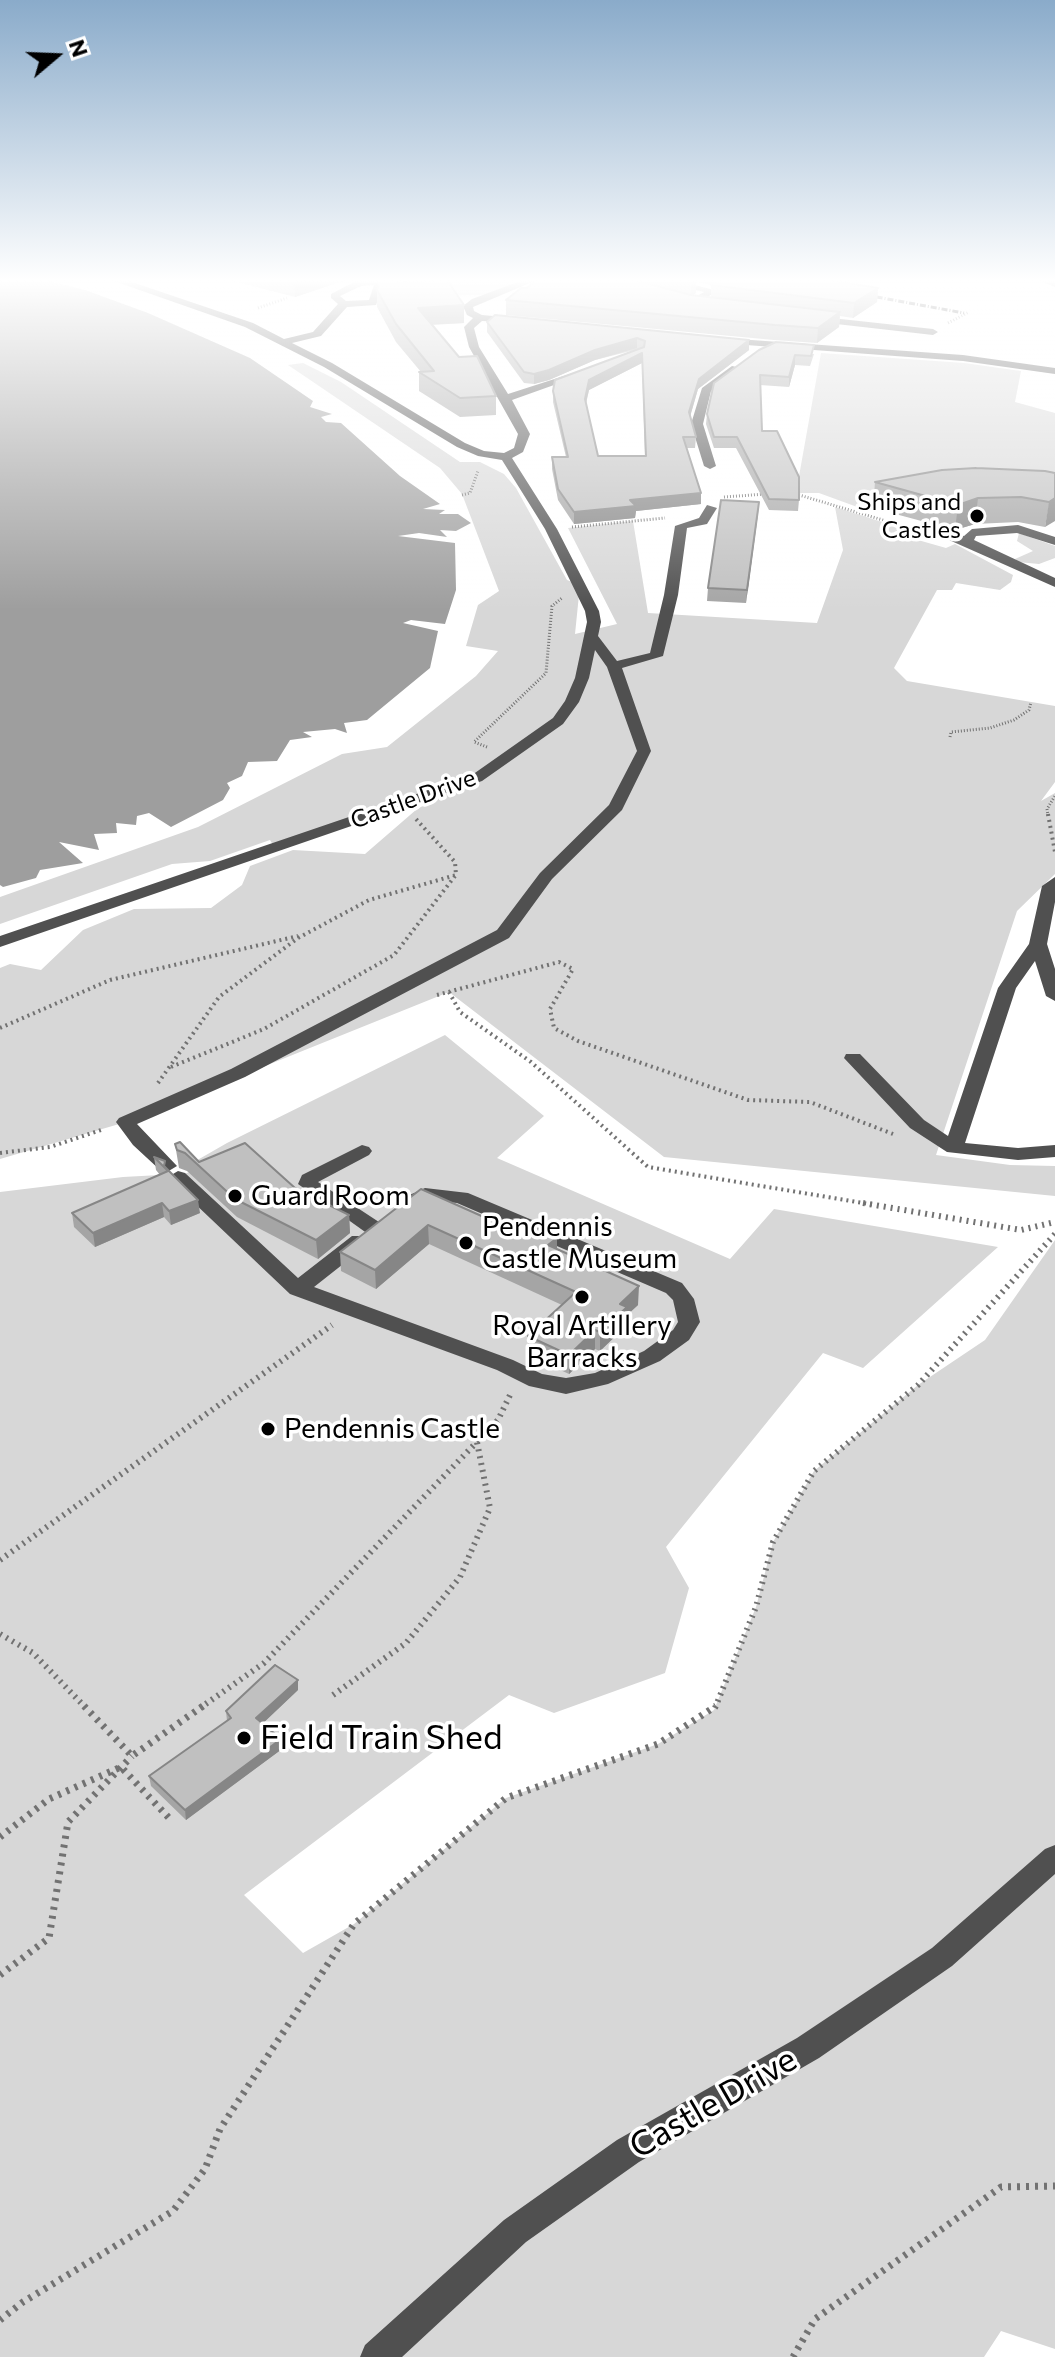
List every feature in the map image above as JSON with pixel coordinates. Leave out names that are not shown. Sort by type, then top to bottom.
[{"type":"street","points":[[371,390],[461,445],[482,454],[506,457],[519,450],[524,434],[499,390]]},
{"type":"street","points":[[505,399],[537,390]]},
{"type":"street","points":[[706,390],[697,424],[710,466]]},
{"type":"street","name":"Castle Drive","points":[[0,942],[477,778],[558,721],[572,702],[582,678],[591,636],[592,611],[551,529],[506,457]]},
{"type":"street","points":[[614,666],[656,656],[671,595],[681,526],[703,521],[711,503]]},
{"type":"street","points":[[967,541],[972,533],[1015,529],[1055,541]]},
{"type":"street","points":[[937,532],[967,541],[1052,577]]},
{"type":"street","points":[[298,1289],[415,1197],[425,1194],[461,1197],[674,1288],[683,1299],[689,1322],[681,1335],[652,1356],[600,1379],[566,1386],[537,1381],[505,1365],[298,1289],[140,1141],[126,1122],[238,1073],[503,934],[546,876],[616,807],[644,751],[614,666],[591,636]]},
{"type":"street","points":[[954,1148],[1007,988],[1038,944],[1050,886],[1055,882]]},
{"type":"street","points":[[1038,944],[1055,996]]},
{"type":"street","points":[[853,1058],[917,1124],[954,1148],[1018,1154],[1055,1151]]},
{"type":"street","points":[[362,1151],[309,1179],[308,1184],[375,1229]]},
{"type":"street","name":"Castle Drive","points":[[377,2357],[515,2231],[628,2151],[808,2048],[942,1957],[1055,1857]]},
{"type":"path","points":[[789,492],[924,533],[937,532]]},
{"type":"path","points":[[711,503],[774,493]]},
{"type":"path","points":[[551,529],[676,517]]},
{"type":"path","points":[[511,754],[474,742],[546,673],[552,606],[580,585]]},
{"type":"path","points":[[950,737],[951,732],[990,728],[1014,720],[1029,710],[1031,702]]},
{"type":"path","points":[[1055,796],[1047,809],[1055,852]]},
{"type":"path","points":[[170,1068],[264,1029],[394,955],[456,875],[455,862],[402,804]]},
{"type":"path","points":[[0,1153],[50,1147],[126,1122],[170,1068],[219,997],[306,934],[369,900],[456,875]]},
{"type":"path","points":[[0,1028],[110,980],[306,934]]},
{"type":"path","points":[[436,996],[559,962],[573,969],[550,1009],[554,1028],[578,1041],[748,1100],[810,1102],[904,1138]]},
{"type":"path","points":[[449,992],[460,1012],[531,1062],[648,1167],[1021,1230],[1055,1222]]},
{"type":"path","points":[[0,2320],[23,2302],[173,2211],[205,2169],[220,2129],[354,1924],[506,1798],[658,1744],[714,1710],[756,1607],[773,1542],[814,1471],[918,1385],[1055,1234]]},
{"type":"path","points":[[0,1560],[354,1309]]},
{"type":"path","points":[[0,1975],[49,1938],[68,1822],[132,1756],[264,1663],[498,1420],[512,1392],[505,1365]]},
{"type":"path","points":[[333,1695],[406,1643],[460,1577],[490,1508],[477,1441]]},
{"type":"path","points":[[0,1634],[33,1653],[132,1756]]},
{"type":"path","points":[[121,1767],[169,1818]]},
{"type":"path","points":[[0,1837],[49,1799],[121,1767]]},
{"type":"path","points":[[793,2357],[815,2319],[1001,2187],[1055,2186]]},
{"type":"shaded area","points":[[0,390],[297,390],[313,401],[310,407],[332,414],[321,417],[326,422],[341,423],[400,476],[440,504],[423,509],[445,510],[439,514],[458,514],[471,523],[456,531],[440,530],[447,537],[419,533],[398,536],[455,543],[456,590],[445,624],[411,620],[403,623],[438,631],[430,668],[367,720],[344,723],[347,733],[335,729],[303,732],[312,737],[290,740],[277,761],[248,762],[242,776],[227,783],[230,788],[223,800],[171,827],[149,813],[137,816],[136,825],[116,823],[117,833],[94,834],[99,850],[59,842],[83,863],[40,870],[36,878],[3,887],[0,885]]},
{"type":"shaded area","points":[[325,390],[353,390],[460,462],[480,462],[504,474],[516,488],[567,580],[580,585],[575,634],[617,624],[568,528],[633,521],[648,613],[817,623],[843,550],[835,507],[901,528],[904,536],[946,548],[955,544],[1013,575],[1011,582],[1000,590],[956,583],[952,590],[937,590],[894,668],[907,681],[1055,706],[1055,782],[1041,801],[1055,793],[1055,874],[1017,911],[936,1155],[1010,1165],[1055,1166],[1055,1196],[664,1157],[449,992],[126,1122],[0,1159],[0,968],[10,964],[41,970],[83,930],[134,909],[211,908],[242,885],[250,866],[293,850],[365,854],[417,809],[470,782],[275,848],[270,840],[210,861],[172,864],[0,924],[0,897],[198,827],[342,754],[387,747],[476,676],[498,651],[466,646],[478,605],[499,591],[462,494],[440,468]]},
{"type":"shaded area","points":[[814,390],[1017,390],[1015,402],[1055,413],[1055,499],[906,501],[860,508],[819,493],[796,493]]},
{"type":"shaded area","points":[[1019,533],[1055,546],[1055,558],[1039,564],[1018,562],[1015,559],[1033,551],[1017,541]]},
{"type":"shaded area","points":[[445,1035],[544,1116],[497,1158],[730,1259],[774,1209],[998,1247],[863,1368],[823,1353],[666,1547],[689,1588],[665,1673],[554,1713],[509,1695],[244,1895],[303,1953],[354,1924],[506,1798],[658,1744],[714,1710],[756,1607],[773,1542],[814,1471],[918,1385],[985,1340],[1055,1240],[1055,2349],[1001,2331],[984,2357],[0,2357],[0,1192],[123,1177],[160,1175],[166,1181],[192,1171],[187,1166],[227,1143]]},
{"type":"building","points":[[447,390],[493,390],[496,396],[460,398]]},
{"type":"building","points":[[587,390],[585,399],[598,456],[646,456],[643,390],[696,390],[689,412],[696,437],[683,437],[701,493],[630,500],[636,506],[574,512],[558,489],[552,457],[568,457],[553,391]]},
{"type":"building","points":[[712,390],[761,390],[762,431],[777,431],[799,477],[799,500],[769,499],[737,437],[714,437],[707,414]]},
{"type":"building","points":[[976,468],[1055,473],[1055,498],[1049,502],[1021,497],[978,498],[958,505],[875,482],[942,470]]},
{"type":"building","points":[[721,500],[759,502],[747,590],[708,588]]},
{"type":"building","points":[[180,1142],[199,1162],[245,1143],[295,1188],[349,1215],[316,1240],[235,1199],[185,1153],[177,1150],[175,1144]]},
{"type":"building","points":[[154,1157],[165,1161],[164,1166],[198,1200],[169,1211],[162,1203],[93,1233],[72,1213],[168,1171]]},
{"type":"building","points":[[421,1189],[504,1226],[514,1219],[557,1238],[548,1245],[639,1286],[620,1304],[627,1307],[600,1332],[595,1330],[569,1355],[528,1336],[576,1292],[428,1225],[375,1270],[340,1252]]},
{"type":"building","name":"Field Train Shed","points":[[275,1665],[298,1680],[256,1718],[281,1739],[185,1810],[149,1776],[231,1718],[226,1711]]},
{"type":"place","name":"Ships and Castles","points":[[977,516]]},
{"type":"place","name":"Guard Room","points":[[235,1196]]},
{"type":"place","name":"Pendennis Castle Museum","points":[[466,1243]]},
{"type":"place","name":"Royal Artillery Barracks","points":[[582,1297]]},
{"type":"place","name":"Pendennis Castle","points":[[268,1429]]},
{"type":"place","name":"Field Train Shed","points":[[244,1738]]}]
